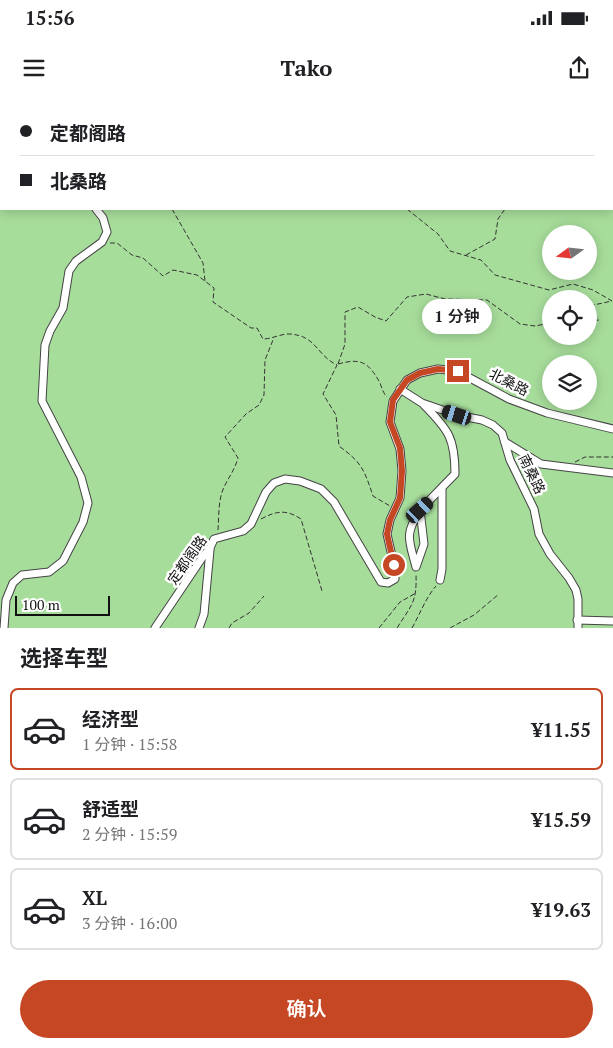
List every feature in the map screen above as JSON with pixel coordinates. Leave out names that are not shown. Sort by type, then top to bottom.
[{"type":"street","points":[[4,628],[6,600],[13,582],[22,575],[49,572],[63,561],[83,522],[88,503],[81,477],[42,402],[45,345],[50,331],[63,308],[69,271],[76,261],[102,242],[107,232],[103,218],[97,210]]},
{"type":"street","name":"北桑路","points":[[400,390],[407,380],[420,373],[438,369],[458,371],[509,400],[546,413],[613,429]]},
{"type":"street","points":[[251,524],[266,492],[274,483],[285,480],[300,481],[321,489],[334,502],[381,582],[388,583],[395,579],[387,534],[400,498],[402,471],[400,448],[390,422],[393,400],[400,390]]},
{"type":"street","name":"南桑路","points":[[400,390],[422,403],[493,425],[502,433],[520,483],[529,496],[534,509],[539,534],[550,554],[576,590],[578,599],[577,624]]},
{"type":"street","points":[[416,567],[409,536],[410,526],[420,510],[456,474],[453,443],[444,425],[422,403]]},
{"type":"street","points":[[505,442],[541,464],[613,473]]},
{"type":"street","points":[[440,580],[442,569],[442,490]]},
{"type":"street","points":[[416,567],[424,544],[420,510]]},
{"type":"street","name":"定都阁路","points":[[155,628],[210,548],[214,539],[243,531],[251,524]]},
{"type":"street","points":[[199,628],[204,614],[210,548]]},
{"type":"street","points":[[577,624],[613,621]]},
{"type":"path","points":[[173,210],[203,263],[205,281]]},
{"type":"path","points":[[408,210],[438,234],[450,251],[481,260],[495,275],[549,290],[573,284],[593,290]]},
{"type":"path","points":[[466,255],[495,239],[498,219],[504,210]]},
{"type":"path","points":[[107,244],[117,243],[132,255],[144,258],[163,276],[174,270],[197,275],[214,288],[213,302],[251,328],[258,328],[263,339],[274,339],[288,334],[305,338],[312,342],[326,359],[338,364],[358,360],[374,373],[385,396],[393,400]]},
{"type":"path","points":[[597,293],[612,302],[597,305]]},
{"type":"path","points":[[395,509],[373,496],[365,472],[357,459],[339,446],[336,415],[323,394],[338,364],[345,344],[345,312],[358,306],[375,317],[386,321],[407,297],[426,294],[445,299],[487,300],[520,324],[535,326],[542,325]]},
{"type":"path","points":[[217,538],[219,507],[222,494],[238,458],[225,437],[246,414],[259,405],[264,395],[265,360],[274,339]]},
{"type":"path","points":[[572,468],[576,461],[585,457],[613,457]]},
{"type":"path","points":[[251,524],[279,511],[293,514],[301,519],[322,591]]},
{"type":"path","points":[[396,628],[414,602],[416,567]]},
{"type":"path","points":[[412,628],[419,617],[427,597],[440,580]]},
{"type":"path","points":[[379,628],[400,602],[416,593]]},
{"type":"path","points":[[450,628],[474,615],[499,594]]},
{"type":"path","points":[[230,628],[232,623],[249,613],[264,596]]},
{"type":"green space","points":[[0,210],[613,210],[613,628],[0,628]]},
{"type":"route","points":[[394,565],[387,534],[390,520],[400,498],[402,471],[400,448],[390,422],[393,400],[407,380],[420,373],[438,369],[458,371]]}]
